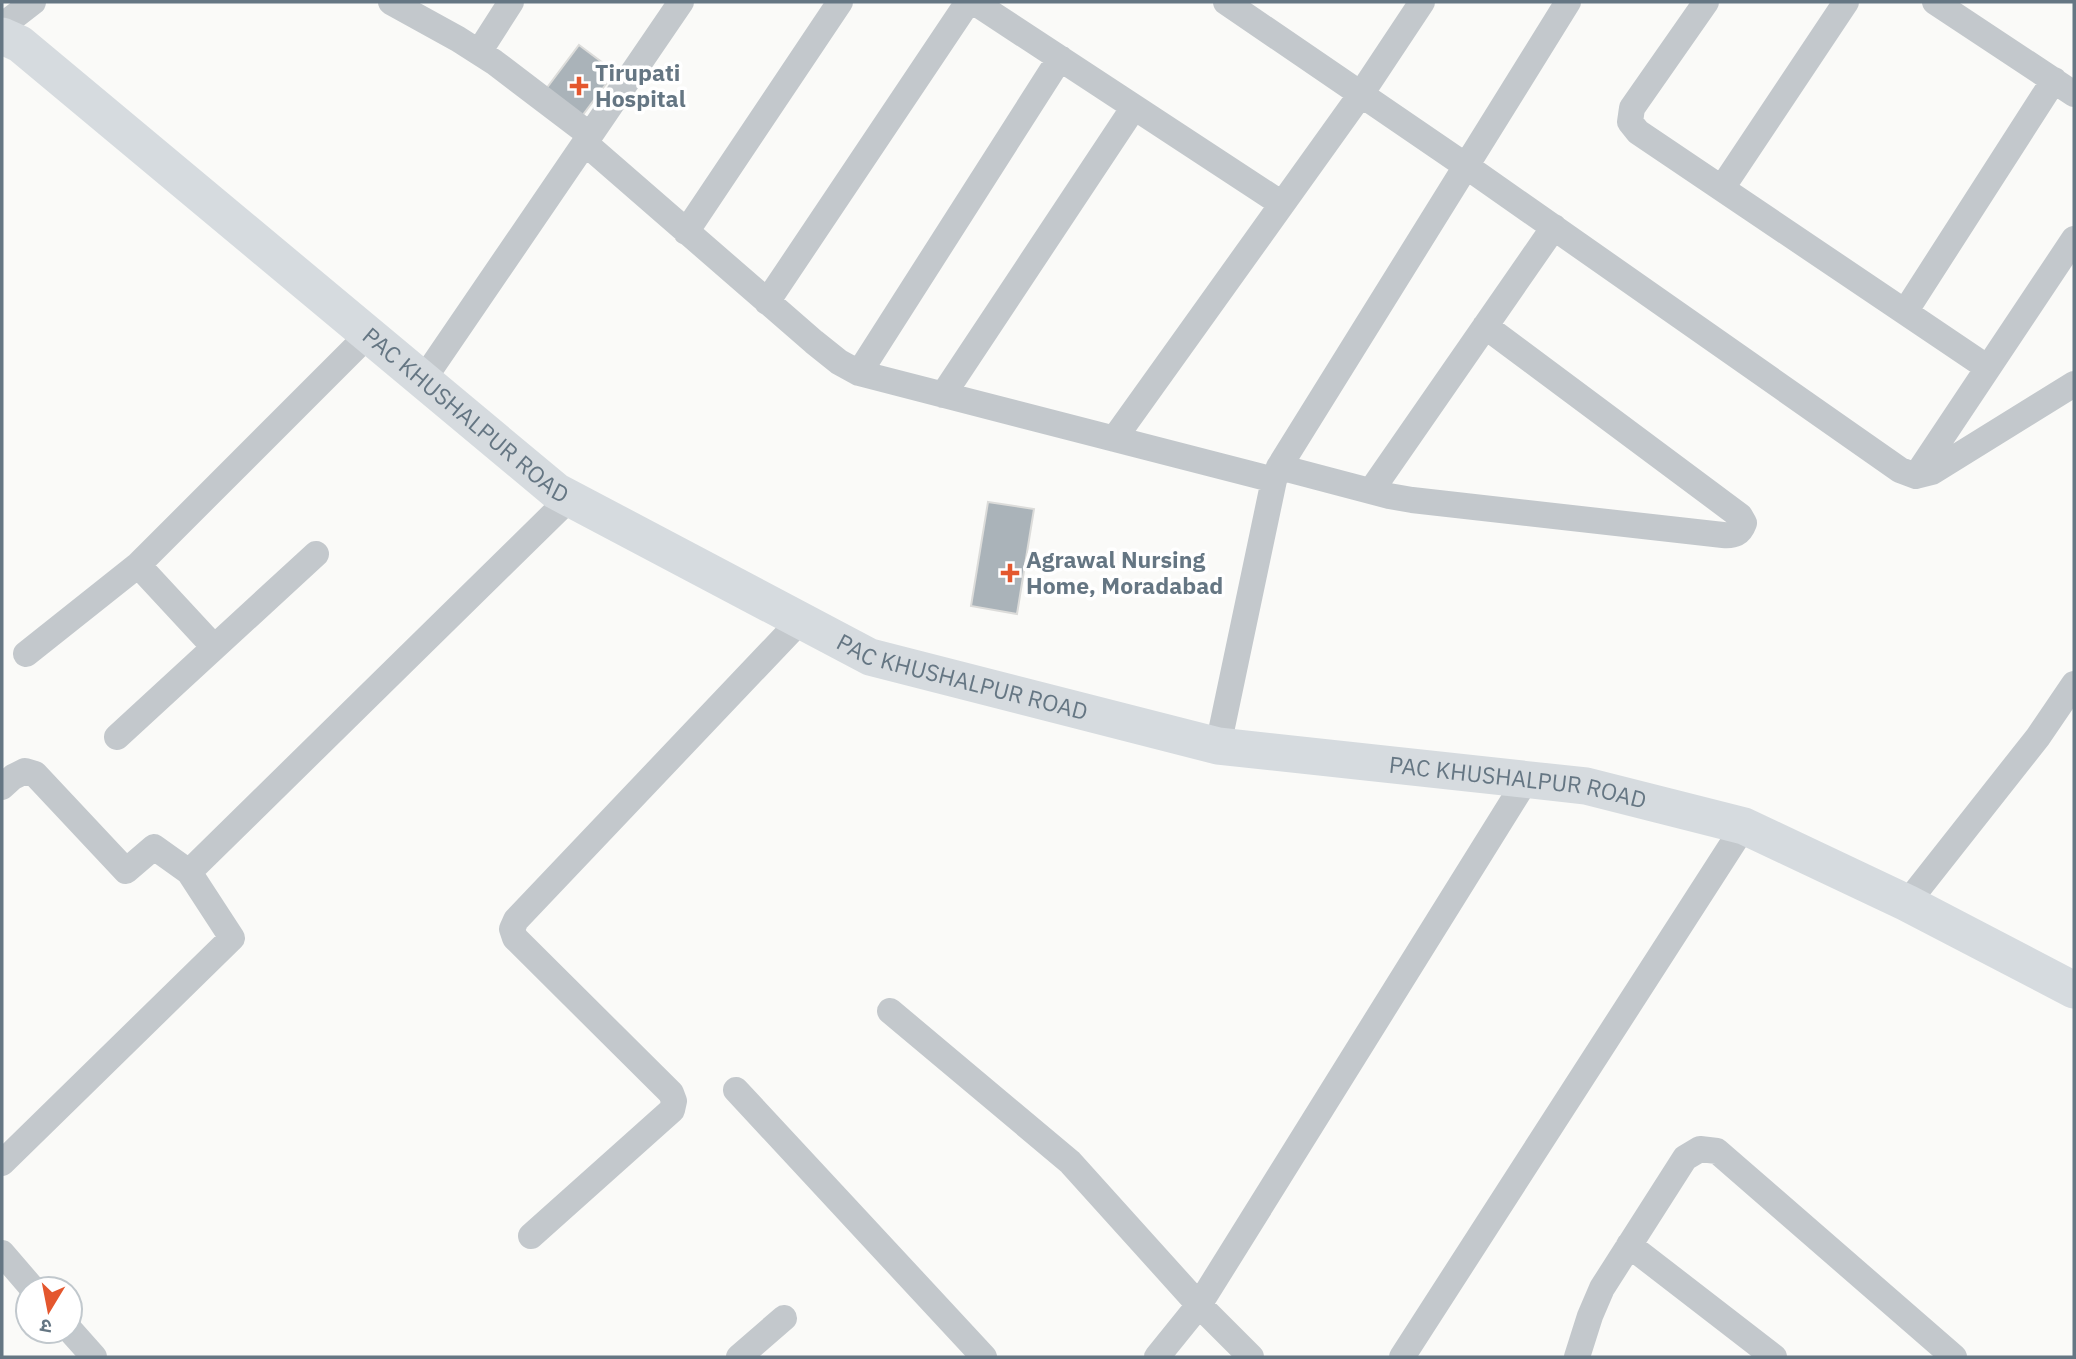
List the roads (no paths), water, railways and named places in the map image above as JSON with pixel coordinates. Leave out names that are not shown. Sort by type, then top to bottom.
[{"type":"main road","name":"PAC KHUSHALPUR ROAD","points":[[2,36],[19,44],[556,491],[870,657],[1217,746],[1586,786],[1744,826],[1907,903],[2074,990]]},
{"type":"street","points":[[2,26],[33,2]]},
{"type":"street","points":[[391,2],[478,52],[587,139],[686,232],[767,302],[839,362],[859,373],[1114,439],[1412,500],[1732,536],[1742,530],[1744,523],[1740,516],[1485,326]]},
{"type":"street","points":[[478,52],[511,2]]},
{"type":"street","points":[[423,380],[681,2]]},
{"type":"street","points":[[686,232],[840,2]]},
{"type":"street","points":[[767,302],[968,2]]},
{"type":"street","points":[[974,2],[1282,204]]},
{"type":"street","points":[[1226,2],[1554,227],[1900,470],[1916,475],[1932,472],[2074,384]]},
{"type":"street","points":[[1114,439],[1361,94],[1422,2]]},
{"type":"street","points":[[1217,746],[1276,474],[1568,2]]},
{"type":"street","points":[[1706,2],[1632,108],[1630,122],[1638,132],[1988,368]]},
{"type":"street","points":[[1722,188],[1846,2]]},
{"type":"street","points":[[1905,312],[2064,87],[1935,2]]},
{"type":"street","points":[[859,373],[1060,58]]},
{"type":"street","points":[[943,396],[1134,107]]},
{"type":"street","points":[[1371,491],[1554,227]]},
{"type":"street","points":[[1916,475],[2074,239]]},
{"type":"street","points":[[26,654],[138,565],[368,335]]},
{"type":"street","points":[[188,872],[570,498]]},
{"type":"street","points":[[117,737],[316,554]]},
{"type":"street","points":[[138,565],[214,647]]},
{"type":"street","points":[[531,1236],[672,1110],[674,1101],[671,1093],[515,938],[512,929],[516,920],[802,620]]},
{"type":"street","points":[[1907,903],[2038,737],[2074,684]]},
{"type":"street","points":[[2,787],[25,771],[35,774],[126,871],[154,847],[188,872],[232,938],[2,1163]]},
{"type":"street","points":[[1157,1357],[1199,1305],[1526,780]]},
{"type":"street","points":[[1402,1357],[1744,826]]},
{"type":"street","points":[[890,1011],[1070,1162],[1199,1305],[1251,1357]]},
{"type":"street","points":[[736,1090],[984,1357]]},
{"type":"street","points":[[1577,1357],[1602,1288],[1685,1158],[1700,1149],[1717,1151],[1954,1357]]},
{"type":"street","points":[[1629,1245],[1774,1357]]},
{"type":"street","points":[[2,1253],[21,1275]]},
{"type":"street","points":[[739,1357],[784,1318]]},
{"type":"place","name":"Tirupati Hospital","points":[[579,86]]},
{"type":"place","name":"Agrawal Nursing Home, Moradabad","points":[[1010,573]]}]
